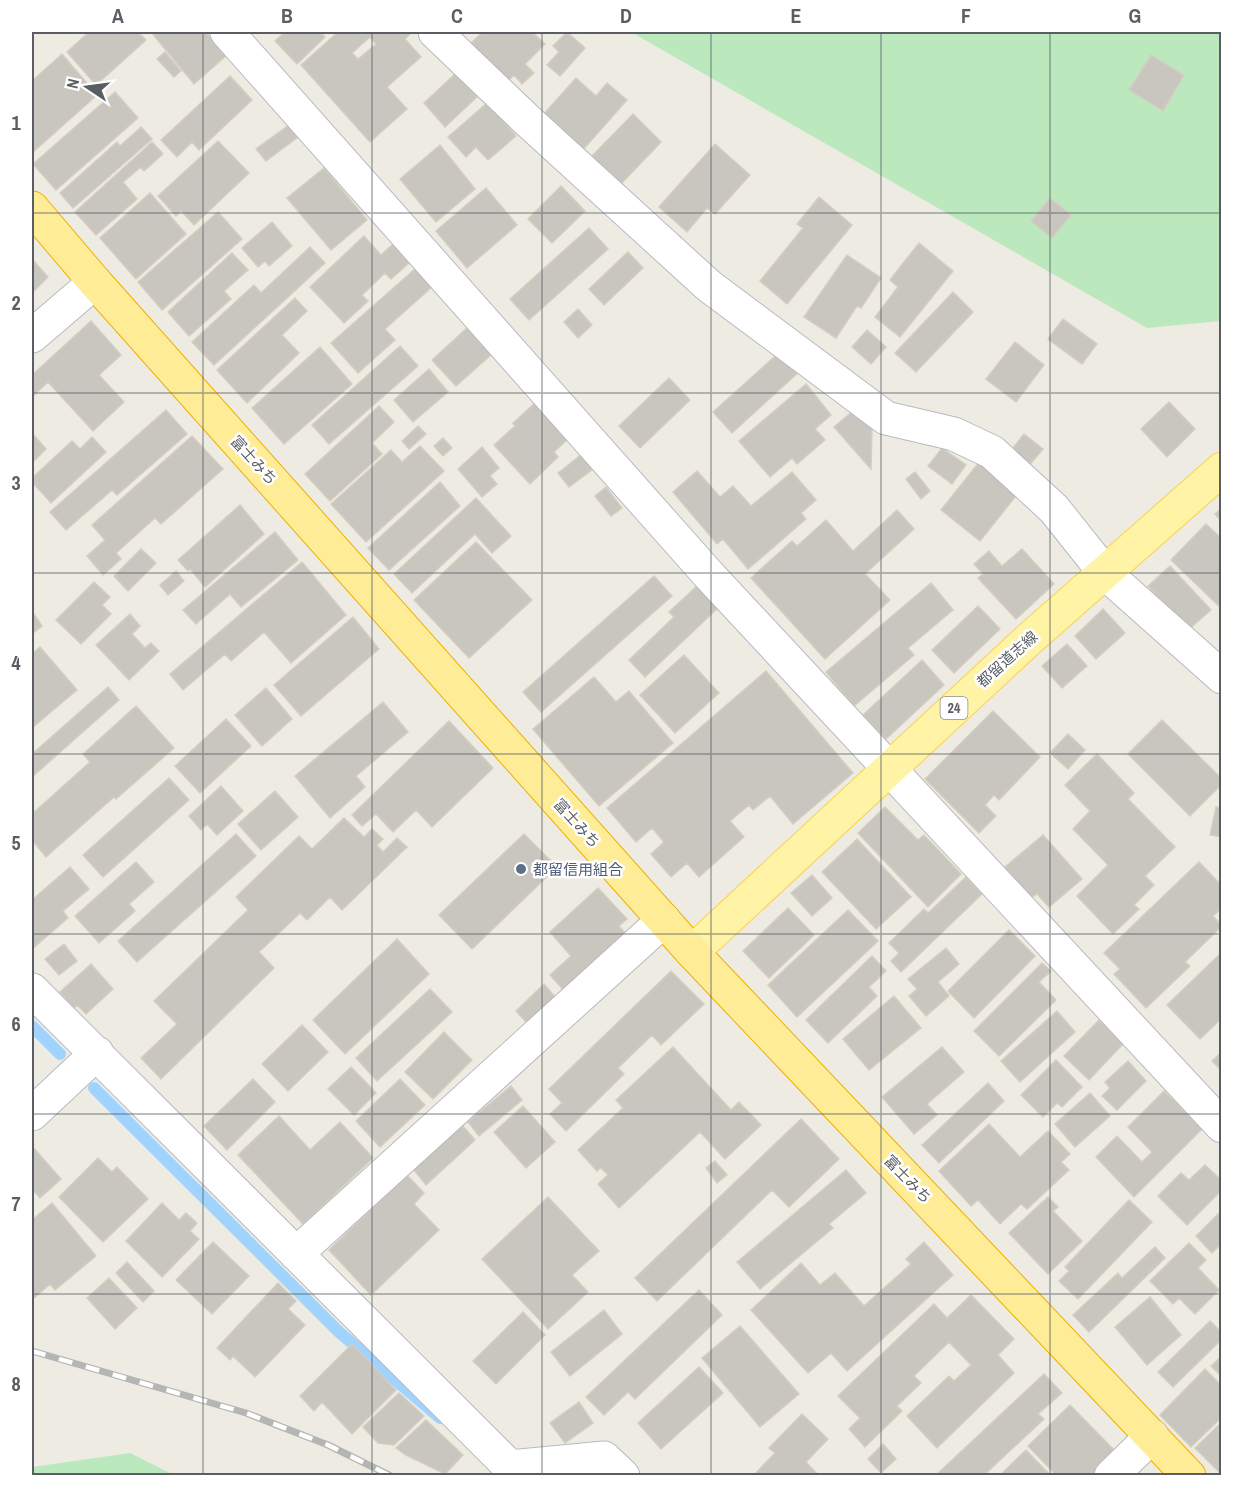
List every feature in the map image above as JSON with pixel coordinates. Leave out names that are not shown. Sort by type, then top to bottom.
[{"type":"highway","name":"富士みち","points":[[32,208],[95,282],[692,952],[1189,1476]]},
{"type":"main road","name":"都留道志線","points":[[692,952],[1026,642],[1221,469]]},
{"type":"street","points":[[227,32],[700,565],[1221,1126]]},
{"type":"street","points":[[435,32],[527,120],[709,286],[886,418],[954,434],[992,452],[1054,508],[1105,573],[1221,677]]},
{"type":"street","points":[[32,336],[95,282]]},
{"type":"street","points":[[296,1254],[664,920]]},
{"type":"street","points":[[32,990],[510,1467],[604,1458],[623,1476]]},
{"type":"street","points":[[32,1114],[96,1053]]},
{"type":"street","points":[[1111,1476],[1152,1436]]},
{"type":"green space","points":[[631,32],[1221,32],[1221,321],[1147,328]]},
{"type":"green space","points":[[130,1453],[174,1475],[32,1475],[32,1467]]},
{"type":"building","points":[[89,32],[138,32],[146,40],[96,85],[67,52]]},
{"type":"building","points":[[151,32],[206,32],[226,56],[194,84]]},
{"type":"building","points":[[285,32],[320,32],[325,37],[297,64],[275,41]]},
{"type":"building","points":[[338,32],[412,32],[405,39],[421,57],[387,87],[407,109],[370,142],[301,65]],"holes":[[[370,37],[376,44],[358,59],[352,53]]]},
{"type":"building","points":[[483,32],[532,32],[545,44],[525,64],[534,73],[522,84],[514,75],[507,82],[470,44]]},
{"type":"building","points":[[567,32],[585,48],[560,76],[547,65],[559,52],[553,46]]},
{"type":"building","points":[[165,52],[181,71],[174,77],[157,59]]},
{"type":"building","points":[[62,54],[97,95],[32,153],[32,81]]},
{"type":"building","points":[[1151,55],[1184,75],[1163,111],[1129,90]]},
{"type":"building","points":[[456,73],[477,97],[445,127],[424,103]]},
{"type":"building","points":[[230,76],[252,100],[199,150],[192,142],[177,157],[161,140]]},
{"type":"building","points":[[576,78],[596,96],[607,83],[627,100],[581,152],[542,116]]},
{"type":"building","points":[[115,92],[138,118],[56,190],[33,164]]},
{"type":"building","points":[[487,103],[516,136],[488,160],[476,147],[466,157],[448,137]]},
{"type":"building","points":[[633,114],[661,142],[620,185],[591,157]]},
{"type":"building","points":[[289,125],[298,137],[266,161],[256,149]]},
{"type":"building","points":[[141,127],[152,139],[73,208],[60,193],[117,142],[120,146]]},
{"type":"building","points":[[218,141],[249,173],[194,225],[181,211],[176,216],[158,196]]},
{"type":"building","points":[[152,142],[163,154],[144,171],[141,167],[123,182],[137,199],[96,235],[75,212]]},
{"type":"building","points":[[715,144],[750,175],[715,214],[707,208],[687,232],[659,207]]},
{"type":"building","points":[[440,145],[475,189],[436,222],[400,179]]},
{"type":"building","points":[[324,168],[367,220],[331,250],[287,198]]},
{"type":"building","points":[[561,186],[585,211],[552,243],[528,219]]},
{"type":"building","points":[[486,188],[517,225],[467,268],[436,231]]},
{"type":"building","points":[[150,193],[186,234],[136,279],[100,238]]},
{"type":"building","points":[[819,197],[852,225],[787,304],[760,281],[803,228],[797,224]]},
{"type":"building","points":[[1050,198],[1071,215],[1052,238],[1031,221]]},
{"type":"building","points":[[218,212],[242,239],[162,310],[138,282]]},
{"type":"building","points":[[272,222],[292,246],[269,266],[265,261],[258,267],[242,248]]},
{"type":"building","points":[[589,228],[608,249],[529,320],[510,299]]},
{"type":"building","points":[[364,236],[381,255],[393,244],[409,263],[391,279],[385,273],[362,295],[368,301],[344,323],[310,287]]},
{"type":"building","points":[[919,243],[953,271],[900,337],[875,317],[898,287],[890,280]]},
{"type":"building","points":[[310,247],[325,263],[214,365],[192,342],[254,285],[261,293]]},
{"type":"building","points":[[628,252],[643,268],[604,305],[589,289]]},
{"type":"building","points":[[232,253],[248,270],[224,291],[231,299],[189,336],[168,312]]},
{"type":"building","points":[[847,255],[881,278],[861,308],[857,306],[836,338],[804,317]]},
{"type":"building","points":[[32,259],[48,277],[32,293]]},
{"type":"building","points":[[416,268],[432,287],[385,329],[395,340],[358,373],[331,343]]},
{"type":"building","points":[[953,292],[973,312],[916,372],[895,353]]},
{"type":"building","points":[[295,298],[307,311],[282,335],[299,353],[247,403],[217,370]]},
{"type":"building","points":[[578,309],[592,325],[578,338],[564,322]]},
{"type":"building","points":[[1063,319],[1097,344],[1082,364],[1048,339]]},
{"type":"building","points":[[91,321],[121,355],[99,375],[124,402],[93,431],[48,382],[32,397],[32,375]]},
{"type":"building","points":[[468,327],[492,354],[456,386],[432,360]]},
{"type":"building","points":[[867,330],[886,347],[871,364],[852,347]]},
{"type":"building","points":[[1015,342],[1044,365],[1016,402],[986,379]]},
{"type":"building","points":[[400,346],[418,366],[329,444],[312,425]]},
{"type":"building","points":[[320,347],[352,384],[284,444],[252,408]]},
{"type":"building","points":[[782,350],[801,370],[732,433],[713,412]]},
{"type":"building","points":[[429,369],[448,392],[413,422],[394,400]]},
{"type":"building","points":[[669,378],[690,400],[640,448],[619,426]]},
{"type":"building","points":[[806,384],[831,415],[815,429],[825,440],[797,464],[792,458],[770,477],[739,441]]},
{"type":"building","points":[[536,402],[569,438],[554,452],[558,457],[530,484],[494,445]]},
{"type":"building","points":[[1169,402],[1195,429],[1167,457],[1141,429]]},
{"type":"building","points":[[379,406],[394,422],[372,443],[382,454],[330,501],[305,474]]},
{"type":"building","points":[[166,410],[187,434],[117,495],[112,490],[66,530],[50,512]]},
{"type":"building","points":[[854,410],[872,428],[871,469],[834,427]]},
{"type":"building","points":[[418,426],[426,434],[409,449],[402,441]]},
{"type":"building","points":[[32,433],[46,449],[32,463]]},
{"type":"building","points":[[1024,434],[1043,449],[1027,468],[1009,453]]},
{"type":"building","points":[[192,436],[223,469],[161,524],[155,518],[116,553],[121,559],[103,575],[87,556],[105,540],[92,525]]},
{"type":"building","points":[[92,437],[106,452],[51,503],[32,482],[32,478],[72,441],[80,449]]},
{"type":"building","points":[[443,438],[452,448],[443,456],[434,446]]},
{"type":"building","points":[[420,446],[444,471],[366,542],[331,504],[391,450],[402,462]]},
{"type":"building","points":[[482,447],[499,468],[490,476],[497,484],[482,497],[458,469]]},
{"type":"building","points":[[942,448],[966,465],[952,484],[928,466]]},
{"type":"building","points":[[582,454],[593,469],[569,487],[558,473]]},
{"type":"building","points":[[984,456],[1023,487],[980,541],[941,510]]},
{"type":"building","points":[[697,471],[720,497],[733,486],[751,506],[792,472],[816,500],[801,513],[806,519],[748,569],[723,539],[717,544],[673,492]]},
{"type":"building","points":[[915,472],[930,491],[921,499],[906,479]]},
{"type":"building","points":[[440,482],[460,506],[389,570],[368,548]]},
{"type":"building","points":[[606,487],[622,508],[611,516],[595,496]]},
{"type":"building","points":[[476,498],[511,536],[492,553],[475,534],[412,593],[394,574]]},
{"type":"building","points":[[240,505],[264,534],[205,587],[190,569],[188,571],[178,560]]},
{"type":"building","points":[[1222,508],[1222,522],[1215,514]]},
{"type":"building","points":[[897,510],[914,529],[865,574],[890,600],[825,659],[751,578],[792,541],[797,546],[826,520],[853,551]]},
{"type":"building","points":[[1206,524],[1222,539],[1222,609],[1171,560]]},
{"type":"building","points":[[275,532],[298,560],[241,607],[230,594],[196,624],[183,610]]},
{"type":"building","points":[[476,542],[532,600],[469,658],[414,600]]},
{"type":"building","points":[[141,549],[156,563],[128,591],[114,576]]},
{"type":"building","points":[[1022,549],[1054,584],[1016,619],[978,578],[983,574],[974,564],[989,551],[1002,566]]},
{"type":"building","points":[[302,562],[346,615],[291,663],[264,632],[231,661],[225,654],[183,690],[170,674]]},
{"type":"building","points":[[1170,566],[1211,610],[1188,630],[1148,586]]},
{"type":"building","points":[[176,571],[184,581],[168,595],[160,585]]},
{"type":"building","points":[[654,576],[672,596],[541,712],[523,692]]},
{"type":"building","points":[[94,582],[110,597],[102,605],[111,614],[81,644],[56,620]]},
{"type":"building","points":[[931,583],[953,610],[908,648],[914,655],[854,706],[826,672]]},
{"type":"building","points":[[698,585],[719,607],[645,677],[629,660],[674,617],[669,612]]},
{"type":"building","points":[[978,606],[1000,629],[954,673],[932,650]]},
{"type":"building","points":[[1103,609],[1125,633],[1096,659],[1075,636]]},
{"type":"building","points":[[32,611],[42,626],[32,634]]},
{"type":"building","points":[[130,614],[140,626],[132,634],[145,648],[151,643],[159,651],[129,680],[96,645]]},
{"type":"building","points":[[353,617],[379,649],[301,716],[274,685]]},
{"type":"building","points":[[1067,644],[1087,666],[1062,688],[1042,666]]},
{"type":"building","points":[[40,647],[77,690],[32,728],[32,654]]},
{"type":"building","points":[[684,655],[719,693],[675,733],[640,695]]},
{"type":"building","points":[[922,660],[944,685],[886,739],[863,715]]},
{"type":"building","points":[[766,671],[853,773],[793,824],[770,796],[753,810],[749,805],[730,821],[744,837],[699,877],[687,863],[671,877],[651,854],[664,842],[652,828],[636,842],[607,808]]},
{"type":"building","points":[[594,677],[616,702],[629,691],[673,743],[599,806],[533,729]]},
{"type":"building","points":[[108,687],[119,700],[32,777],[32,754]]},
{"type":"building","points":[[266,688],[292,719],[262,746],[235,715]]},
{"type":"building","points":[[383,702],[408,732],[356,776],[365,787],[330,818],[295,776]]},
{"type":"building","points":[[136,706],[174,748],[46,857],[32,840],[32,814],[90,762],[83,754]]},
{"type":"building","points":[[993,711],[1040,757],[999,800],[994,795],[985,805],[996,816],[979,833],[925,779]]},
{"type":"building","points":[[226,719],[251,746],[200,793],[175,766]]},
{"type":"building","points":[[1162,720],[1222,779],[1222,784],[1190,816],[1128,754]]},
{"type":"building","points":[[449,721],[493,768],[432,827],[416,810],[393,832],[376,814],[362,826],[352,815]]},
{"type":"building","points":[[1068,734],[1085,750],[1068,769],[1050,753]]},
{"type":"building","points":[[1097,754],[1134,793],[1128,799],[1175,847],[1145,876],[1154,885],[1134,905],[1139,909],[1113,934],[1077,896],[1108,865],[1073,829],[1090,811],[1065,785]]},
{"type":"building","points":[[169,778],[189,800],[103,877],[83,855]]},
{"type":"building","points":[[221,786],[243,811],[217,835],[207,824],[201,830],[189,816]]},
{"type":"building","points":[[275,791],[298,817],[261,850],[238,824]]},
{"type":"building","points":[[885,807],[918,840],[924,835],[961,874],[928,907],[858,833]]},
{"type":"building","points":[[1216,807],[1222,808],[1222,837],[1210,835]]},
{"type":"building","points":[[344,818],[364,837],[372,829],[383,839],[377,845],[383,852],[397,838],[407,847],[342,910],[330,897],[307,920],[300,913],[259,952],[274,968],[161,1079],[141,1058],[177,1024],[154,1001],[248,910],[236,897],[299,836],[312,849]]},
{"type":"building","points":[[236,834],[256,856],[137,962],[118,941]]},
{"type":"building","points":[[524,834],[557,867],[472,949],[439,915]]},
{"type":"building","points":[[1043,835],[1082,879],[1049,907],[1037,894],[1031,898],[1005,867]]},
{"type":"building","points":[[857,839],[911,897],[876,929],[822,872]]},
{"type":"building","points":[[136,862],[154,882],[129,904],[135,911],[99,943],[75,916]]},
{"type":"building","points":[[1199,862],[1222,886],[1222,908],[1213,916],[1222,926],[1185,962],[1190,966],[1146,1008],[1114,974],[1120,969],[1104,953]]},
{"type":"building","points":[[70,867],[89,889],[63,911],[68,918],[32,949],[32,900]]},
{"type":"building","points":[[812,875],[832,898],[812,916],[791,893]]},
{"type":"building","points":[[966,877],[982,894],[901,972],[891,961],[899,953],[889,943],[924,909],[928,913]]},
{"type":"building","points":[[598,888],[627,919],[619,926],[629,937],[566,993],[550,975],[571,956],[550,932]]},
{"type":"building","points":[[788,908],[814,935],[769,978],[743,951]]},
{"type":"building","points":[[848,910],[878,941],[797,1017],[768,985]]},
{"type":"building","points":[[1009,930],[1035,956],[974,1018],[948,991]]},
{"type":"building","points":[[397,939],[429,974],[345,1054],[313,1020]]},
{"type":"building","points":[[64,944],[77,961],[59,975],[45,959]]},
{"type":"building","points":[[946,948],[959,964],[938,982],[949,996],[926,1016],[909,996],[917,989],[908,979]]},
{"type":"building","points":[[1222,952],[1222,1018],[1200,1039],[1167,1005]]},
{"type":"building","points":[[872,956],[886,971],[869,987],[877,996],[828,1043],[806,1020]]},
{"type":"building","points":[[1042,963],[1051,971],[1039,982],[1056,1000],[999,1056],[974,1031]]},
{"type":"building","points":[[91,964],[113,989],[86,1014],[77,1005],[74,1008],[60,992]]},
{"type":"building","points":[[671,971],[704,1004],[661,1045],[652,1035],[618,1068],[624,1074],[566,1131],[550,1114],[562,1103],[549,1089]]},
{"type":"building","points":[[544,984],[556,998],[528,1024],[516,1011]]},
{"type":"building","points":[[430,989],[452,1012],[377,1081],[356,1058]]},
{"type":"building","points":[[894,996],[921,1028],[869,1070],[843,1039]]},
{"type":"building","points":[[1057,1011],[1075,1032],[1020,1082],[1001,1061]]},
{"type":"building","points":[[1099,1020],[1123,1044],[1089,1080],[1064,1056]]},
{"type":"building","points":[[302,1025],[328,1052],[288,1091],[262,1064]]},
{"type":"building","points":[[444,1032],[472,1060],[433,1099],[405,1072]]},
{"type":"building","points":[[673,1047],[731,1110],[739,1102],[761,1125],[725,1159],[700,1132],[619,1208],[598,1184],[608,1175],[601,1168],[597,1171],[578,1150],[623,1108],[616,1100]]},
{"type":"building","points":[[942,1047],[964,1072],[927,1104],[937,1115],[914,1134],[882,1097]]},
{"type":"building","points":[[1222,1052],[1222,1071],[1212,1061]]},
{"type":"building","points":[[1056,1060],[1082,1087],[1062,1107],[1057,1103],[1043,1117],[1021,1095]]},
{"type":"building","points":[[1128,1061],[1146,1081],[1117,1110],[1102,1096],[1110,1088],[1105,1082]]},
{"type":"building","points":[[351,1067],[376,1093],[354,1115],[328,1089]]},
{"type":"building","points":[[253,1079],[275,1102],[227,1150],[204,1126]]},
{"type":"building","points":[[400,1079],[425,1105],[380,1147],[356,1121]]},
{"type":"building","points":[[988,1083],[1004,1101],[939,1163],[922,1145]]},
{"type":"building","points":[[511,1086],[522,1100],[479,1136],[468,1122]]},
{"type":"building","points":[[1164,1091],[1202,1129],[1134,1197],[1096,1157],[1117,1136],[1142,1162],[1152,1152],[1128,1127]]},
{"type":"building","points":[[1090,1093],[1110,1116],[1075,1147],[1055,1124]]},
{"type":"building","points":[[523,1106],[555,1142],[526,1168],[494,1132]]},
{"type":"building","points":[[279,1116],[310,1150],[340,1122],[373,1158],[303,1224],[238,1155]]},
{"type":"building","points":[[801,1119],[839,1159],[789,1207],[772,1190],[657,1301],[635,1278]]},
{"type":"building","points":[[989,1124],[1020,1157],[1048,1131],[1070,1154],[1061,1162],[1069,1170],[1027,1209],[1021,1204],[1000,1224],[978,1200],[971,1206],[939,1171]]},
{"type":"building","points":[[462,1125],[475,1140],[426,1185],[413,1169]]},
{"type":"building","points":[[32,1146],[61,1179],[40,1198],[32,1189]]},
{"type":"building","points":[[98,1158],[112,1172],[117,1167],[148,1199],[103,1242],[59,1197]]},
{"type":"building","points":[[715,1161],[727,1175],[717,1183],[706,1168]]},
{"type":"building","points":[[1205,1165],[1222,1181],[1222,1190],[1187,1225],[1158,1196],[1181,1173],[1189,1180]]},
{"type":"building","points":[[846,1170],[866,1193],[829,1224],[833,1228],[760,1289],[737,1262]]},
{"type":"building","points":[[407,1175],[424,1193],[414,1204],[439,1230],[371,1295],[329,1250]]},
{"type":"building","points":[[548,1197],[599,1251],[572,1275],[588,1292],[548,1329],[482,1259]]},
{"type":"building","points":[[1048,1197],[1058,1207],[1053,1211],[1082,1241],[1048,1274],[1009,1233]]},
{"type":"building","points":[[1129,1200],[1152,1222],[1078,1299],[1059,1281],[1069,1271],[1065,1267]]},
{"type":"building","points":[[52,1203],[96,1256],[55,1290],[50,1284],[32,1300],[32,1220]]},
{"type":"building","points":[[162,1203],[179,1220],[186,1213],[197,1223],[190,1231],[199,1239],[162,1277],[126,1241]]},
{"type":"building","points":[[1222,1210],[1222,1243],[1212,1253],[1196,1236]]},
{"type":"building","points":[[213,1242],[249,1276],[212,1314],[176,1280]]},
{"type":"building","points":[[924,1242],[953,1275],[847,1371],[831,1353],[808,1373],[751,1310],[801,1263],[820,1285],[835,1273],[864,1306],[911,1264],[906,1259]]},
{"type":"building","points":[[1189,1243],[1206,1260],[1198,1268],[1219,1290],[1195,1314],[1179,1298],[1173,1304],[1150,1281]]},
{"type":"building","points":[[1155,1247],[1165,1258],[1089,1332],[1073,1315],[1118,1273],[1122,1278]]},
{"type":"building","points":[[127,1262],[154,1291],[143,1302],[116,1273]]},
{"type":"building","points":[[109,1278],[137,1308],[115,1329],[87,1298]]},
{"type":"building","points":[[278,1283],[296,1301],[288,1309],[305,1325],[255,1377],[233,1356],[230,1360],[217,1348]]},
{"type":"building","points":[[699,1290],[722,1315],[635,1399],[628,1392],[604,1415],[586,1397]]},
{"type":"building","points":[[971,1295],[1014,1339],[998,1355],[1014,1373],[937,1448],[907,1416],[949,1376],[954,1381],[971,1365],[949,1342],[914,1376],[921,1383],[897,1406],[902,1411],[865,1447],[849,1429],[860,1418],[838,1396],[934,1304],[947,1318]]},
{"type":"building","points":[[1150,1297],[1181,1335],[1147,1365],[1115,1327]]},
{"type":"building","points":[[604,1310],[622,1334],[570,1376],[551,1352]]},
{"type":"building","points":[[523,1312],[545,1335],[496,1384],[473,1361]]},
{"type":"building","points":[[1210,1321],[1222,1333],[1222,1339],[1173,1387],[1158,1372]]},
{"type":"building","points":[[740,1326],[799,1394],[760,1427],[702,1358]]},
{"type":"building","points":[[352,1344],[396,1390],[352,1434],[322,1402],[314,1411],[300,1396]]},
{"type":"building","points":[[1222,1356],[1222,1375],[1221,1376],[1211,1366]]},
{"type":"building","points":[[699,1367],[723,1393],[661,1449],[638,1423]]},
{"type":"building","points":[[1205,1369],[1222,1386],[1222,1417],[1191,1447],[1160,1415]]},
{"type":"building","points":[[1044,1374],[1062,1393],[1038,1414],[1044,1419],[983,1476],[935,1476]]},
{"type":"building","points":[[399,1393],[424,1416],[394,1445],[378,1443],[363,1427]]},
{"type":"building","points":[[579,1402],[593,1423],[565,1443],[550,1423]]},
{"type":"building","points":[[1070,1405],[1118,1454],[1096,1476],[1057,1476],[1028,1446]]},
{"type":"building","points":[[802,1414],[828,1439],[806,1462],[819,1476],[753,1476],[775,1453],[769,1448]]},
{"type":"building","points":[[426,1420],[463,1455],[445,1474],[396,1448]]},
{"type":"building","points":[[1222,1422],[1222,1475],[1195,1448]]},
{"type":"building","points":[[883,1444],[896,1459],[881,1473],[868,1459]]},
{"type":"building","points":[[1026,1450],[1051,1476],[999,1476]]},
{"type":"waterway","points":[[32,1026],[60,1054]]},
{"type":"waterway","points":[[94,1088],[339,1332],[440,1418]]},
{"type":"railway","points":[[32,1351],[246,1413],[328,1445],[391,1476]]},
{"type":"place","name":"都留信用組合","points":[[521,869]]}]
